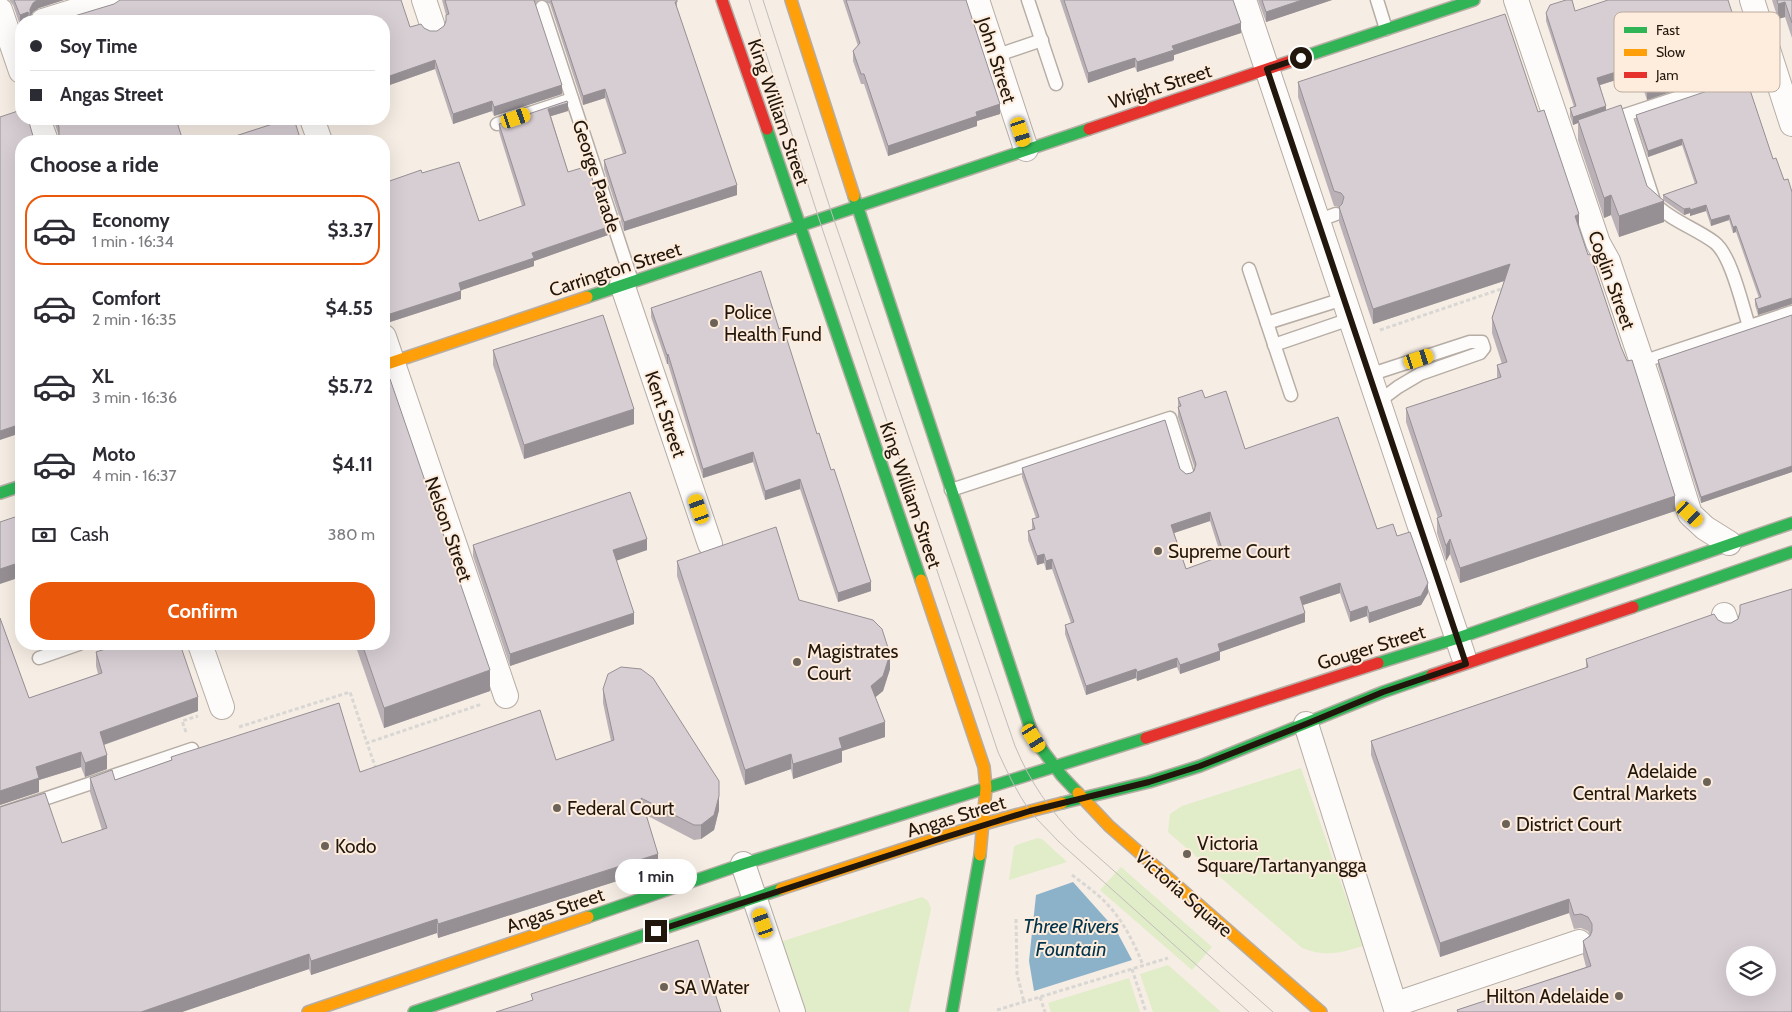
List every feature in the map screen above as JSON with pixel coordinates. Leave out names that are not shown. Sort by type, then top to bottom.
[{"type":"street","points":[[62,15],[110,0]]},
{"type":"street","points":[[424,0],[433,27]]},
{"type":"street","name":"King William Street","points":[[722,0],[799,225],[820,280],[981,758],[986,788],[983,826],[975,886],[952,1012]]},
{"type":"street","name":"King William Street","points":[[791,0],[857,206],[1034,738],[1054,767]]},
{"type":"street","points":[[1244,0],[1267,69],[1327,217],[1347,309],[1466,664]]},
{"type":"street","name":"Wright Street","points":[[857,206],[1474,0]]},
{"type":"street","name":"Coglin Street","points":[[1516,0],[1566,135],[1598,243],[1608,262],[1642,362],[1690,514],[1705,528],[1729,543]]},
{"type":"street","points":[[1752,0],[1756,12]]},
{"type":"street","name":"John Street","points":[[983,2],[995,56],[1026,149]]},
{"type":"street","points":[[0,10],[15,30]]},
{"type":"street","points":[[1780,87],[1792,124]]},
{"type":"street","name":"Carrington Street","points":[[390,362],[857,206]]},
{"type":"street","name":"Kent Street","points":[[627,283],[710,544]]},
{"type":"street","name":"Nelson Street","points":[[390,369],[506,696]]},
{"type":"street","points":[[0,493],[15,488]]},
{"type":"street","name":"Gouger Street","points":[[986,788],[1098,754],[1458,638],[1729,543],[1792,523]]},
{"type":"street","points":[[1082,798],[1149,782],[1200,766],[1298,721],[1792,552]]},
{"type":"street","points":[[202,650],[222,707]]},
{"type":"street","points":[[1224,712],[1250,709],[1264,712]]},
{"type":"street","points":[[1298,721],[1401,1006],[1578,942]]},
{"type":"street","name":"Victoria Square","points":[[1054,767],[1127,843],[1321,1012]]},
{"type":"street","name":"Angas Street","points":[[308,1012],[743,864],[986,788]]},
{"type":"street","name":"Angas Street","points":[[414,1012],[754,898],[983,826],[1082,798]]},
{"type":"street","points":[[743,864],[793,1012]]},
{"type":"lane","points":[[1028,0],[1056,84]]},
{"type":"lane","points":[[1377,0],[1386,29]]},
{"type":"lane","name":"George Parade","points":[[542,7],[572,99],[627,283]]},
{"type":"lane","points":[[995,56],[1042,40]]},
{"type":"lane","points":[[1607,121],[1695,92]]},
{"type":"lane","name":"George Parade","points":[[497,124],[572,99]]},
{"type":"lane","points":[[1626,115],[1655,204],[1665,214],[1715,243],[1726,255],[1749,326]]},
{"type":"lane","points":[[1248,269],[1291,396]]},
{"type":"lane","points":[[1267,324],[1347,309]]},
{"type":"lane","points":[[1274,345],[1347,309]]},
{"type":"lane","points":[[1642,362],[1792,312]]},
{"type":"lane","points":[[1369,375],[1470,342],[1482,342],[1484,348],[1480,353],[1420,374],[1378,402]]},
{"type":"lane","points":[[951,490],[1170,418],[1188,475]]},
{"type":"lane","points":[[39,658],[62,650]]},
{"type":"lane","points":[[0,814],[192,749]]},
{"type":"path","points":[[1372,333],[1508,286]]},
{"type":"path","points":[[192,749],[182,721],[222,707],[229,730],[350,692],[376,771]]},
{"type":"path","points":[[367,744],[506,696]]},
{"type":"path","points":[[1072,875],[1101,898],[1120,920],[1131,937],[1143,965]]},
{"type":"path","points":[[1016,919],[1018,974],[1024,1002]]},
{"type":"path","points":[[997,1010],[1168,958]]},
{"type":"path","points":[[1132,968],[1146,1012]]},
{"type":"path","points":[[1040,997],[1045,1012]]},
{"type":"green space","points":[[1301,768],[1363,946],[1347,951],[1325,953],[1302,948],[1168,832],[1170,814],[1182,806]]},
{"type":"green space","points":[[1038,838],[1042,839],[1067,862],[1009,880],[1014,847]]},
{"type":"green space","points":[[1121,867],[1212,947],[1192,970],[1100,890]]},
{"type":"green space","points":[[922,897],[928,901],[931,909],[909,1012],[803,1012],[784,956],[783,941]]},
{"type":"green space","points":[[1168,965],[1221,1012],[1153,1012],[1140,974]]},
{"type":"green space","points":[[1129,978],[1140,1012],[1051,1012],[1048,1003]]},
{"type":"water","name":"Three Rivers Fountain","points":[[1073,882],[1116,930],[1132,960],[1034,991],[1029,961],[1036,895]]},
{"type":"building","points":[[14,0],[37,0],[30,9],[30,15],[28,12],[20,15]]},
{"type":"building","points":[[120,0],[401,0],[410,27],[421,24],[430,31],[437,31],[444,26],[446,15],[449,14],[445,0],[534,0],[562,85],[494,107],[492,101],[453,114],[435,60],[390,76],[390,15],[78,15],[114,4]]},
{"type":"building","points":[[551,0],[677,0],[675,2],[737,185],[624,222],[604,160],[626,153],[605,89],[583,96]]},
{"type":"building","points":[[846,0],[966,0],[1000,104],[976,112],[977,116],[888,146],[864,74],[861,74],[853,51],[860,43]]},
{"type":"building","points":[[1064,0],[1233,0],[1241,23],[1172,46],[1174,50],[1137,62],[1135,58],[1088,73]]},
{"type":"building","points":[[1262,0],[1302,0],[1266,12]]},
{"type":"building","points":[[1572,0],[1575,11],[1608,0],[1728,0],[1732,12],[1614,12],[1614,73],[1597,78],[1606,106],[1573,117],[1570,108],[1576,106],[1546,13],[1550,5]]},
{"type":"building","points":[[1777,0],[1792,0],[1792,23],[1785,2],[1778,4]]},
{"type":"building","points":[[1505,14],[1538,112],[1544,110],[1579,214],[1575,216],[1588,255],[1590,254],[1621,347],[1627,361],[1632,360],[1675,496],[1460,568],[1450,539],[1446,546],[1437,518],[1442,516],[1406,408],[1501,377],[1497,365],[1507,362],[1492,318],[1510,264],[1373,309],[1339,207],[1344,197],[1341,193],[1334,191],[1298,82]]},
{"type":"building","points":[[1704,92],[1751,92],[1773,159],[1776,158],[1784,180],[1788,179],[1792,192],[1792,298],[1758,309],[1755,299],[1761,297],[1736,226],[1733,227],[1729,215],[1711,220],[1706,205],[1690,210],[1690,208],[1684,209],[1663,195],[1697,183],[1682,139],[1648,151],[1636,115]]},
{"type":"building","points":[[567,101],[568,103],[548,109],[568,172],[588,166],[608,227],[532,253],[534,258],[459,283],[461,291],[390,314],[390,181],[421,170],[422,173],[459,162],[479,221],[525,205],[499,124]]},
{"type":"building","points":[[1621,105],[1647,186],[1664,201],[1619,216],[1611,195],[1604,198],[1578,120]]},
{"type":"building","points":[[15,112],[15,125],[30,125],[33,135],[15,135],[15,426],[0,431],[0,117]]},
{"type":"building","points":[[58,125],[178,125],[181,135],[59,135]]},
{"type":"building","points":[[269,125],[296,125],[299,135],[239,135]]},
{"type":"building","points":[[761,271],[779,329],[783,327],[817,434],[819,433],[831,470],[834,469],[871,582],[838,593],[800,479],[765,491],[753,452],[703,469],[668,354],[651,308]]},
{"type":"building","points":[[603,315],[634,409],[524,445],[493,350]]},
{"type":"building","points":[[1792,315],[1792,466],[1701,497],[1658,360]]},
{"type":"building","points":[[390,379],[490,670],[384,708],[364,650],[390,650]]},
{"type":"building","points":[[1202,390],[1205,398],[1226,391],[1245,449],[1338,417],[1377,529],[1393,524],[1397,536],[1410,532],[1428,583],[1421,596],[1369,613],[1367,606],[1350,612],[1340,583],[1300,597],[1305,613],[1218,644],[1220,651],[1180,665],[1177,658],[1137,672],[1136,669],[1086,686],[1065,625],[1074,622],[1052,559],[1046,561],[1044,554],[1037,556],[1028,531],[1035,529],[1032,519],[1039,517],[1022,468],[1165,420],[1180,469],[1186,474],[1191,473],[1194,471],[1196,464],[1178,407],[1181,406],[1178,398]],"holes":[[[1210,512],[1224,555],[1186,569],[1171,525]]]},
{"type":"building","points":[[630,492],[647,539],[613,550],[634,613],[510,654],[473,545]]},
{"type":"building","points":[[15,517],[15,564],[0,569],[0,522]]},
{"type":"building","name":"Magistrates Court","points":[[776,527],[799,600],[873,620],[882,629],[890,654],[883,676],[871,686],[885,722],[839,738],[842,748],[793,764],[791,754],[745,770],[677,561]]},
{"type":"building","points":[[1792,589],[1792,1012],[1458,1012],[1457,1010],[1591,966],[1583,941],[1590,936],[1592,924],[1588,917],[1581,914],[1574,915],[1569,899],[1440,943],[1371,741],[1588,667],[1586,659],[1714,614],[1718,620],[1724,623],[1731,623],[1738,619],[1740,605]]},
{"type":"building","points":[[0,618],[29,698],[102,673],[96,652],[102,650],[182,650],[198,697],[100,732],[107,755],[85,763],[81,752],[36,767],[39,778],[0,791]]},
{"type":"building","points":[[621,667],[641,669],[653,678],[719,781],[719,796],[714,815],[701,825],[694,825],[641,798],[658,854],[438,924],[437,919],[311,961],[309,954],[141,1012],[0,1012],[0,807],[45,793],[62,843],[107,828],[90,778],[112,770],[115,780],[172,760],[171,757],[339,703],[360,772],[540,710],[556,760],[614,740],[603,689],[608,674]]},
{"type":"building","points":[[698,940],[721,1012],[496,1012],[533,1000],[531,994]]},
{"type":"tram line","points":[[749,0],[819,219],[998,752],[1029,810],[1058,841],[1249,1012]]},
{"type":"tram line","points":[[763,0],[832,214],[1015,746],[1027,772],[1058,818],[1078,839],[1273,1012]]},
{"type":"traffic: fast","points":[[1300,58],[1474,0]]},
{"type":"traffic: fast","points":[[767,129],[921,580]]},
{"type":"traffic: fast","points":[[587,297],[1089,129]]},
{"type":"traffic: fast","points":[[854,196],[1034,739],[1062,776],[1078,793]]},
{"type":"traffic: fast","points":[[0,493],[15,488]]},
{"type":"traffic: fast","points":[[1378,663],[1458,638],[1792,523]]},
{"type":"traffic: fast","points":[[1633,607],[1792,552]]},
{"type":"traffic: fast","points":[[1062,803],[1149,782],[1200,766],[1383,692],[1432,675]]},
{"type":"traffic: fast","points":[[588,917],[743,864],[1146,738]]},
{"type":"traffic: fast","points":[[952,1012],[980,855]]},
{"type":"traffic: fast","points":[[414,1012],[781,889]]},
{"type":"traffic: slow","points":[[791,0],[854,196]]},
{"type":"traffic: slow","points":[[390,363],[587,297]]},
{"type":"traffic: slow","points":[[921,580],[984,767],[986,788],[980,855]]},
{"type":"traffic: slow","points":[[1078,793],[1109,826],[1321,1012]]},
{"type":"traffic: slow","points":[[781,889],[956,832],[1062,803]]},
{"type":"traffic: slow","points":[[308,1012],[588,917]]},
{"type":"traffic: jam","points":[[722,0],[767,129]]},
{"type":"traffic: jam","points":[[1089,129],[1300,58]]},
{"type":"traffic: jam","points":[[1432,675],[1633,607]]},
{"type":"traffic: jam","points":[[1146,738],[1378,663]]},
{"type":"place","name":"Police Health Fund","points":[[714,323]]},
{"type":"place","name":"Supreme Court","points":[[1158,551]]},
{"type":"place","name":"Magistrates Court","points":[[797,662]]},
{"type":"place","name":"Adelaide Central Markets","points":[[1707,782]]},
{"type":"place","name":"Federal Court","points":[[557,808]]},
{"type":"place","name":"District Court","points":[[1506,824]]},
{"type":"place","name":"Kodo","points":[[325,846]]},
{"type":"place","name":"Victoria Square/Tartanyangga","points":[[1187,854]]},
{"type":"place","name":"SA Water","points":[[664,987]]},
{"type":"place","name":"Hilton Adelaide","points":[[1619,996]]},
{"type":"route","points":[[656,931],[1030,811],[1149,782],[1200,766],[1306,724],[1360,700],[1466,664],[1267,69],[1301,58]]}]
